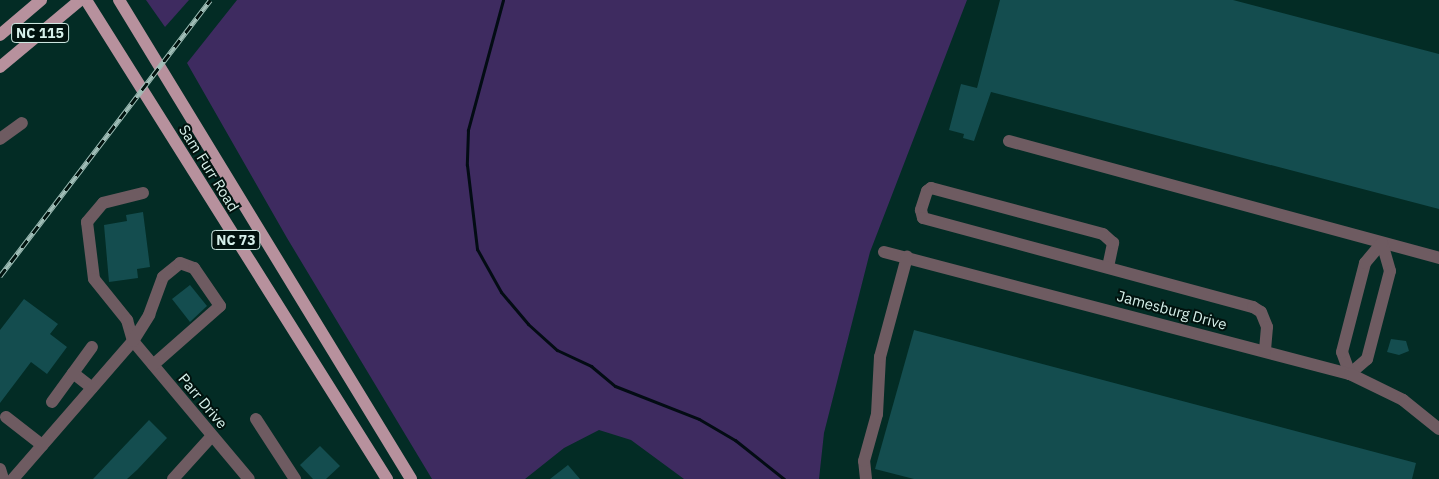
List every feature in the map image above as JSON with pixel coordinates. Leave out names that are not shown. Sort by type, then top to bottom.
[{"type":"main road","name":"NC 115","points":[[0,34],[41,0]]},
{"type":"main road","name":"NC 115","points":[[0,67],[80,0]]},
{"type":"main road","name":"Sam Furr Road","points":[[86,0],[387,479]]},
{"type":"main road","name":"Sam Furr Road","points":[[119,0],[411,479]]},
{"type":"street","points":[[0,138],[22,123]]},
{"type":"street","points":[[1009,141],[1439,258]]},
{"type":"street","points":[[1108,268],[1113,243],[1103,234],[931,188],[927,191],[921,210],[923,218],[1108,268],[1253,306],[1260,312],[1267,327],[1265,351]]},
{"type":"street","name":"Parr Drive","points":[[143,193],[103,204],[87,222],[94,279],[127,320],[133,341],[211,437],[250,479]]},
{"type":"street","points":[[1382,243],[1390,271],[1367,359],[1350,374],[1342,352],[1365,263],[1382,243]]},
{"type":"street","name":"Jamesburg Drive","points":[[884,252],[1350,374],[1403,400],[1439,429]]},
{"type":"street","points":[[866,479],[864,461],[877,414],[880,357],[907,257]]},
{"type":"street","points":[[13,479],[133,341],[149,315],[163,277],[180,263],[194,268],[220,306],[152,365]]},
{"type":"street","points":[[52,402],[92,347]]},
{"type":"street","points":[[73,373],[92,388]]},
{"type":"street","points":[[6,417],[42,445]]},
{"type":"street","points":[[256,419],[295,479]]},
{"type":"street","points":[[173,479],[211,437]]},
{"type":"street","points":[[0,469],[3,479]]},
{"type":"shaded area","points":[[146,0],[189,0],[165,27]]},
{"type":"shaded area","points":[[237,0],[967,0],[870,252],[824,433],[819,479],[684,479],[631,440],[599,430],[564,448],[525,479],[432,479],[287,238],[187,63]]},
{"type":"building","points":[[1000,0],[1233,0],[1439,54],[1439,209],[991,92],[974,141],[963,138],[964,134],[949,130],[961,84],[977,88]]},
{"type":"building","points":[[143,212],[150,267],[137,269],[138,278],[109,282],[104,225],[127,221],[126,215]]},
{"type":"building","points":[[190,285],[207,306],[190,322],[172,299]]},
{"type":"building","points":[[24,299],[58,324],[50,334],[67,347],[47,374],[31,362],[0,403],[0,330]]},
{"type":"building","points":[[914,330],[1416,463],[1412,479],[914,479],[875,469]]},
{"type":"building","points":[[1391,339],[1406,341],[1409,351],[1399,355],[1387,352]]},
{"type":"building","points":[[149,420],[167,438],[137,470],[127,479],[93,479]]},
{"type":"building","points":[[320,446],[340,466],[326,479],[313,479],[300,465]]},
{"type":"building","points":[[568,465],[580,479],[550,479]]},
{"type":"waterway","points":[[503,0],[468,130],[467,165],[477,249],[501,292],[528,324],[557,350],[591,366],[615,386],[699,419],[735,440],[784,479]]},
{"type":"railway","points":[[0,276],[210,0]]}]
